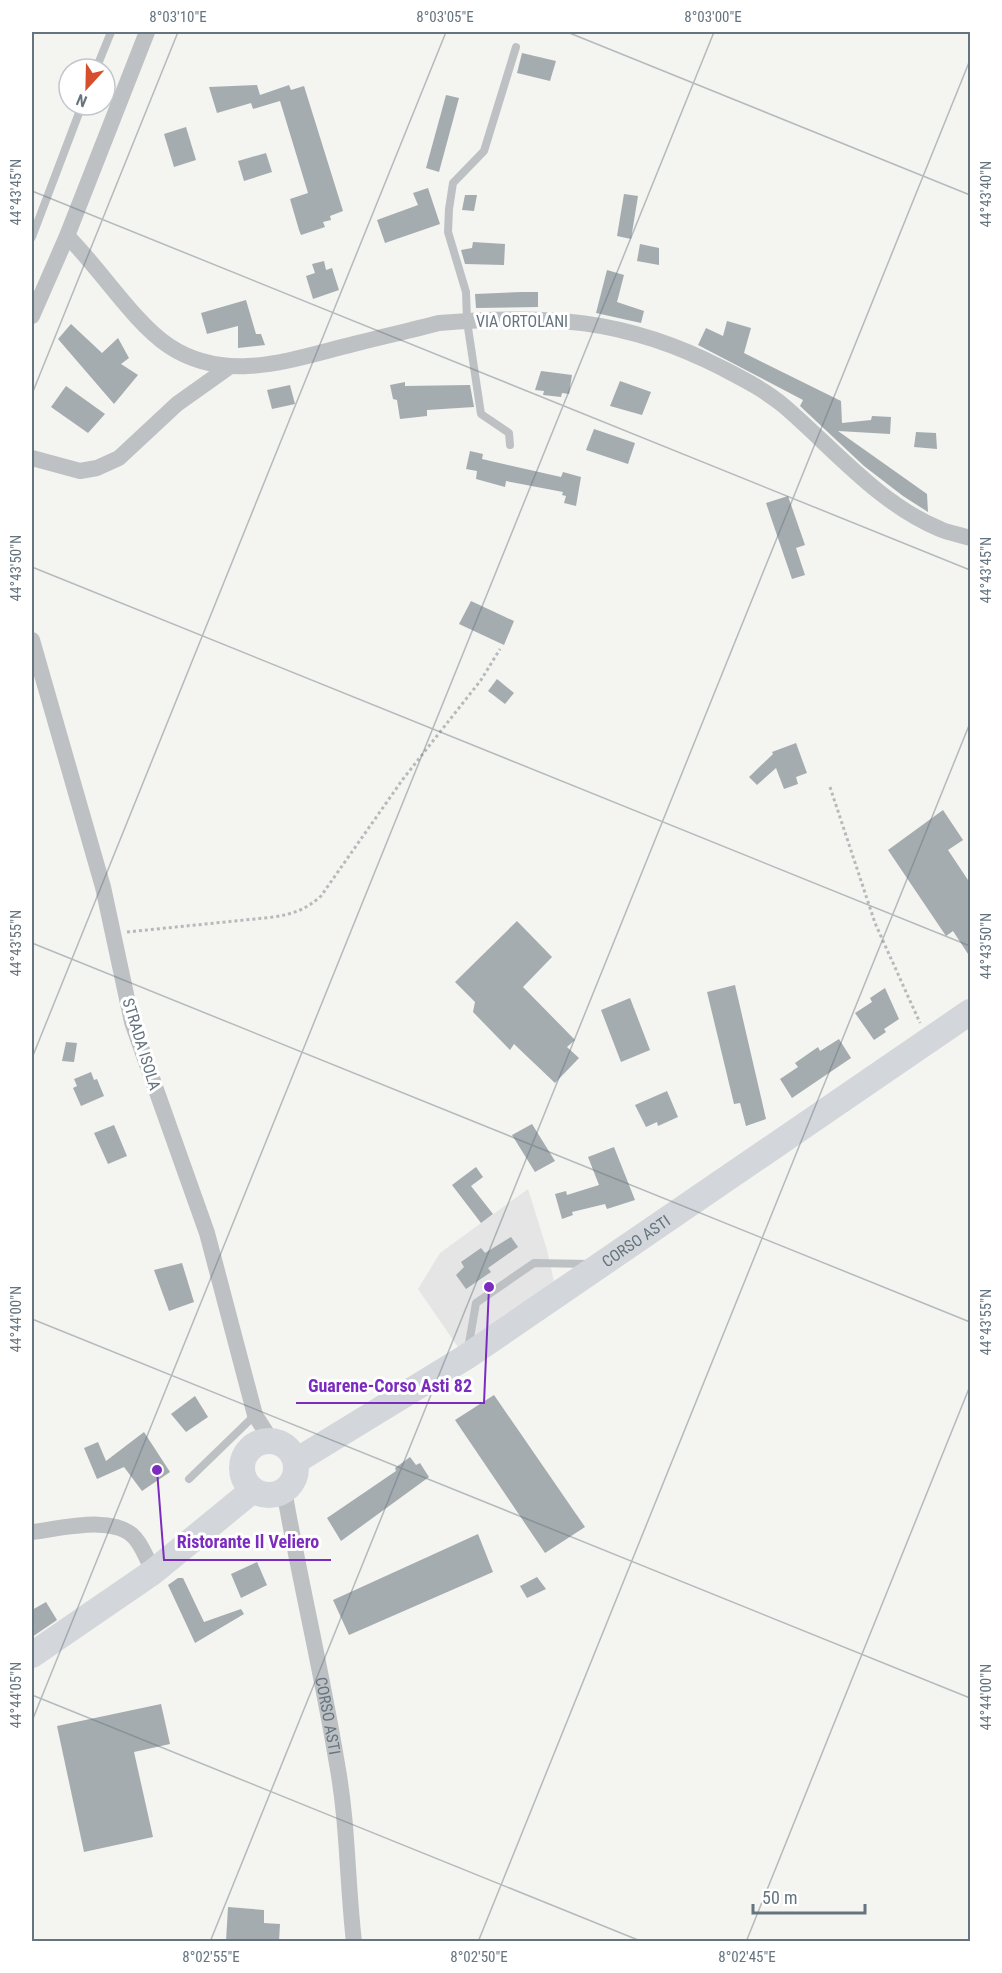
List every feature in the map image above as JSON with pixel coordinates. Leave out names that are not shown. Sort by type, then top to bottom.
[{"type":"main road","name":"CORSO ASTI","points":[[296,1461],[466,1357],[970,1012]]},
{"type":"main road","points":[[271,1440],[286,1447],[296,1461],[295,1478],[285,1490],[269,1495],[254,1490],[243,1476],[243,1459],[254,1445],[271,1440]]},
{"type":"main road","points":[[32,1655],[153,1572],[254,1490]]},
{"type":"street","points":[[32,316],[67,236],[147,32]]},
{"type":"street","name":"VIA ORTOLANI","points":[[67,236],[149,329],[169,346],[191,357],[229,367],[266,366],[439,323],[515,318],[586,322],[646,335],[698,356],[751,383],[782,404],[853,470],[901,507],[940,529],[970,538]]},
{"type":"street","points":[[32,458],[80,471],[97,468],[111,462],[119,458],[177,404],[229,367]]},
{"type":"street","name":"STRADA ISOLA","points":[[32,640],[103,887],[132,1022],[207,1233],[255,1415],[271,1440]]},
{"type":"street","name":"CORSO ASTI","points":[[285,1490],[303,1596],[338,1764],[354,1941]]},
{"type":"street","points":[[32,1532],[106,1524],[121,1527],[135,1538],[153,1572]]},
{"type":"lane","points":[[101,57],[111,32]]},
{"type":"lane","points":[[510,445],[509,434],[481,414],[467,321],[466,292],[448,232],[453,183],[484,151],[516,47]]},
{"type":"lane","points":[[32,237],[77,117]]},
{"type":"lane","points":[[466,1357],[476,1303],[534,1263],[602,1264]]},
{"type":"lane","points":[[189,1479],[255,1415]]},
{"type":"path","points":[[113,933],[274,917],[295,913],[310,906],[321,896],[403,778],[481,680],[500,649]]},
{"type":"path","points":[[830,787],[874,923],[915,1015],[933,1038]]},
{"type":"shaded area","points":[[528,1189],[547,1250],[555,1286],[460,1350],[418,1289],[440,1253]]},
{"type":"building","points":[[522,53],[556,61],[550,81],[517,73]]},
{"type":"building","points":[[257,85],[260,95],[289,85],[291,90],[304,86],[343,211],[330,216],[331,220],[323,222],[325,227],[301,235],[299,230],[290,199],[308,193],[280,101],[253,109],[251,103],[217,113],[209,87]]},
{"type":"building","points":[[446,95],[459,98],[439,172],[426,168]]},
{"type":"building","points":[[186,127],[196,160],[174,167],[164,134]]},
{"type":"building","points":[[266,153],[272,172],[244,181],[238,161]]},
{"type":"building","points":[[428,188],[440,224],[385,243],[377,220],[418,205],[413,193]]},
{"type":"building","points":[[624,194],[638,196],[631,239],[617,236]]},
{"type":"building","points":[[465,195],[477,195],[474,211],[462,210]]},
{"type":"building","points":[[473,242],[505,244],[504,265],[465,264],[461,250],[472,248]]},
{"type":"building","points":[[640,244],[659,248],[659,265],[637,261]]},
{"type":"building","points":[[324,261],[326,270],[332,268],[339,290],[313,299],[306,276],[315,273],[312,264]]},
{"type":"building","points":[[607,270],[624,275],[617,302],[644,311],[641,323],[596,313]]},
{"type":"building","points":[[538,292],[538,307],[476,308],[475,294]]},
{"type":"building","points":[[246,300],[256,334],[261,334],[265,345],[238,348],[238,326],[207,334],[201,313]]},
{"type":"building","points":[[727,321],[751,328],[744,353],[841,401],[842,423],[871,420],[872,416],[891,417],[890,434],[838,431],[927,494],[928,512],[864,466],[800,406],[803,400],[698,345],[706,328],[723,336]]},
{"type":"building","points":[[71,324],[102,353],[118,338],[129,358],[121,364],[138,375],[114,404],[58,339]]},
{"type":"building","points":[[541,371],[572,375],[569,394],[562,393],[561,397],[543,395],[544,391],[535,390]]},
{"type":"building","points":[[620,381],[651,392],[642,415],[610,406]]},
{"type":"building","points":[[405,382],[405,386],[470,385],[474,407],[427,410],[427,416],[400,419],[397,400],[393,399],[390,385]]},
{"type":"building","points":[[290,385],[295,404],[272,409],[267,390]]},
{"type":"building","points":[[66,386],[105,414],[88,433],[51,407]]},
{"type":"building","points":[[594,429],[635,443],[628,464],[586,450]]},
{"type":"building","points":[[916,432],[936,433],[937,449],[914,447]]},
{"type":"building","points":[[470,451],[483,454],[482,459],[561,477],[563,472],[581,477],[576,506],[564,503],[566,496],[562,495],[563,492],[506,481],[505,487],[476,479],[477,471],[466,469]]},
{"type":"building","points":[[788,496],[805,545],[796,548],[805,575],[792,579],[766,503]]},
{"type":"building","points":[[471,601],[514,621],[504,645],[459,624]]},
{"type":"building","points":[[497,679],[514,693],[505,704],[488,691]]},
{"type":"building","points":[[796,743],[807,773],[796,777],[798,784],[784,789],[776,768],[757,785],[749,777],[773,754],[772,752]]},
{"type":"building","points":[[943,810],[963,840],[948,850],[970,883],[970,957],[953,931],[946,936],[888,850]]},
{"type":"building","points":[[517,921],[552,957],[523,987],[575,1040],[567,1047],[579,1058],[555,1083],[514,1044],[510,1050],[473,1012],[475,1002],[455,982]]},
{"type":"building","points":[[735,985],[766,1119],[746,1126],[740,1103],[734,1104],[707,992]]},
{"type":"building","points":[[885,988],[899,1019],[884,1029],[886,1032],[874,1040],[855,1013],[872,1002],[870,998]]},
{"type":"building","points":[[630,998],[650,1050],[621,1062],[601,1010]]},
{"type":"building","points":[[839,1039],[851,1058],[792,1098],[780,1079],[798,1067],[795,1063],[818,1047],[820,1051]]},
{"type":"building","points":[[66,1042],[77,1043],[74,1062],[62,1061]]},
{"type":"building","points":[[91,1072],[94,1080],[97,1079],[104,1096],[81,1106],[73,1088],[77,1086],[74,1079]]},
{"type":"building","points":[[667,1091],[678,1117],[658,1126],[657,1122],[646,1127],[635,1105]]},
{"type":"building","points":[[532,1124],[555,1161],[535,1172],[512,1135]]},
{"type":"building","points":[[114,1125],[127,1156],[108,1164],[94,1133]]},
{"type":"building","points":[[614,1147],[635,1200],[607,1209],[605,1204],[572,1212],[573,1215],[562,1219],[555,1194],[566,1191],[567,1195],[599,1185],[588,1157]]},
{"type":"building","points":[[476,1167],[483,1177],[471,1186],[493,1214],[481,1223],[452,1185]]},
{"type":"building","points":[[511,1237],[518,1247],[488,1268],[491,1272],[466,1289],[456,1275],[464,1267],[461,1262],[481,1248],[485,1253]]},
{"type":"building","points":[[182,1263],[194,1302],[169,1311],[154,1270]]},
{"type":"building","points":[[494,1395],[585,1527],[545,1553],[455,1420]]},
{"type":"building","points":[[195,1396],[208,1417],[186,1432],[171,1414]]},
{"type":"building","points":[[144,1432],[170,1472],[142,1491],[124,1467],[97,1479],[84,1448],[98,1442],[106,1461]]},
{"type":"building","points":[[410,1457],[416,1465],[420,1463],[429,1477],[341,1541],[327,1518],[396,1471],[395,1468]]},
{"type":"building","points":[[478,1534],[493,1572],[349,1635],[333,1600]]},
{"type":"building","points":[[257,1562],[267,1585],[241,1598],[231,1574]]},
{"type":"building","points":[[537,1577],[546,1589],[527,1598],[520,1586]]},
{"type":"building","points":[[178,1578],[183,1578],[204,1622],[241,1609],[244,1614],[195,1643],[168,1585]]},
{"type":"building","points":[[46,1602],[57,1620],[32,1637],[32,1610]]},
{"type":"building","points":[[161,1704],[170,1744],[134,1752],[153,1837],[84,1852],[57,1726]]},
{"type":"building","points":[[228,1907],[264,1910],[264,1923],[280,1924],[279,1941],[226,1941]]},
{"type":"place","name":"Guarene-Corso Asti 82","points":[[489,1287]]},
{"type":"place","name":"Ristorante Il Veliero","points":[[157,1470]]}]
